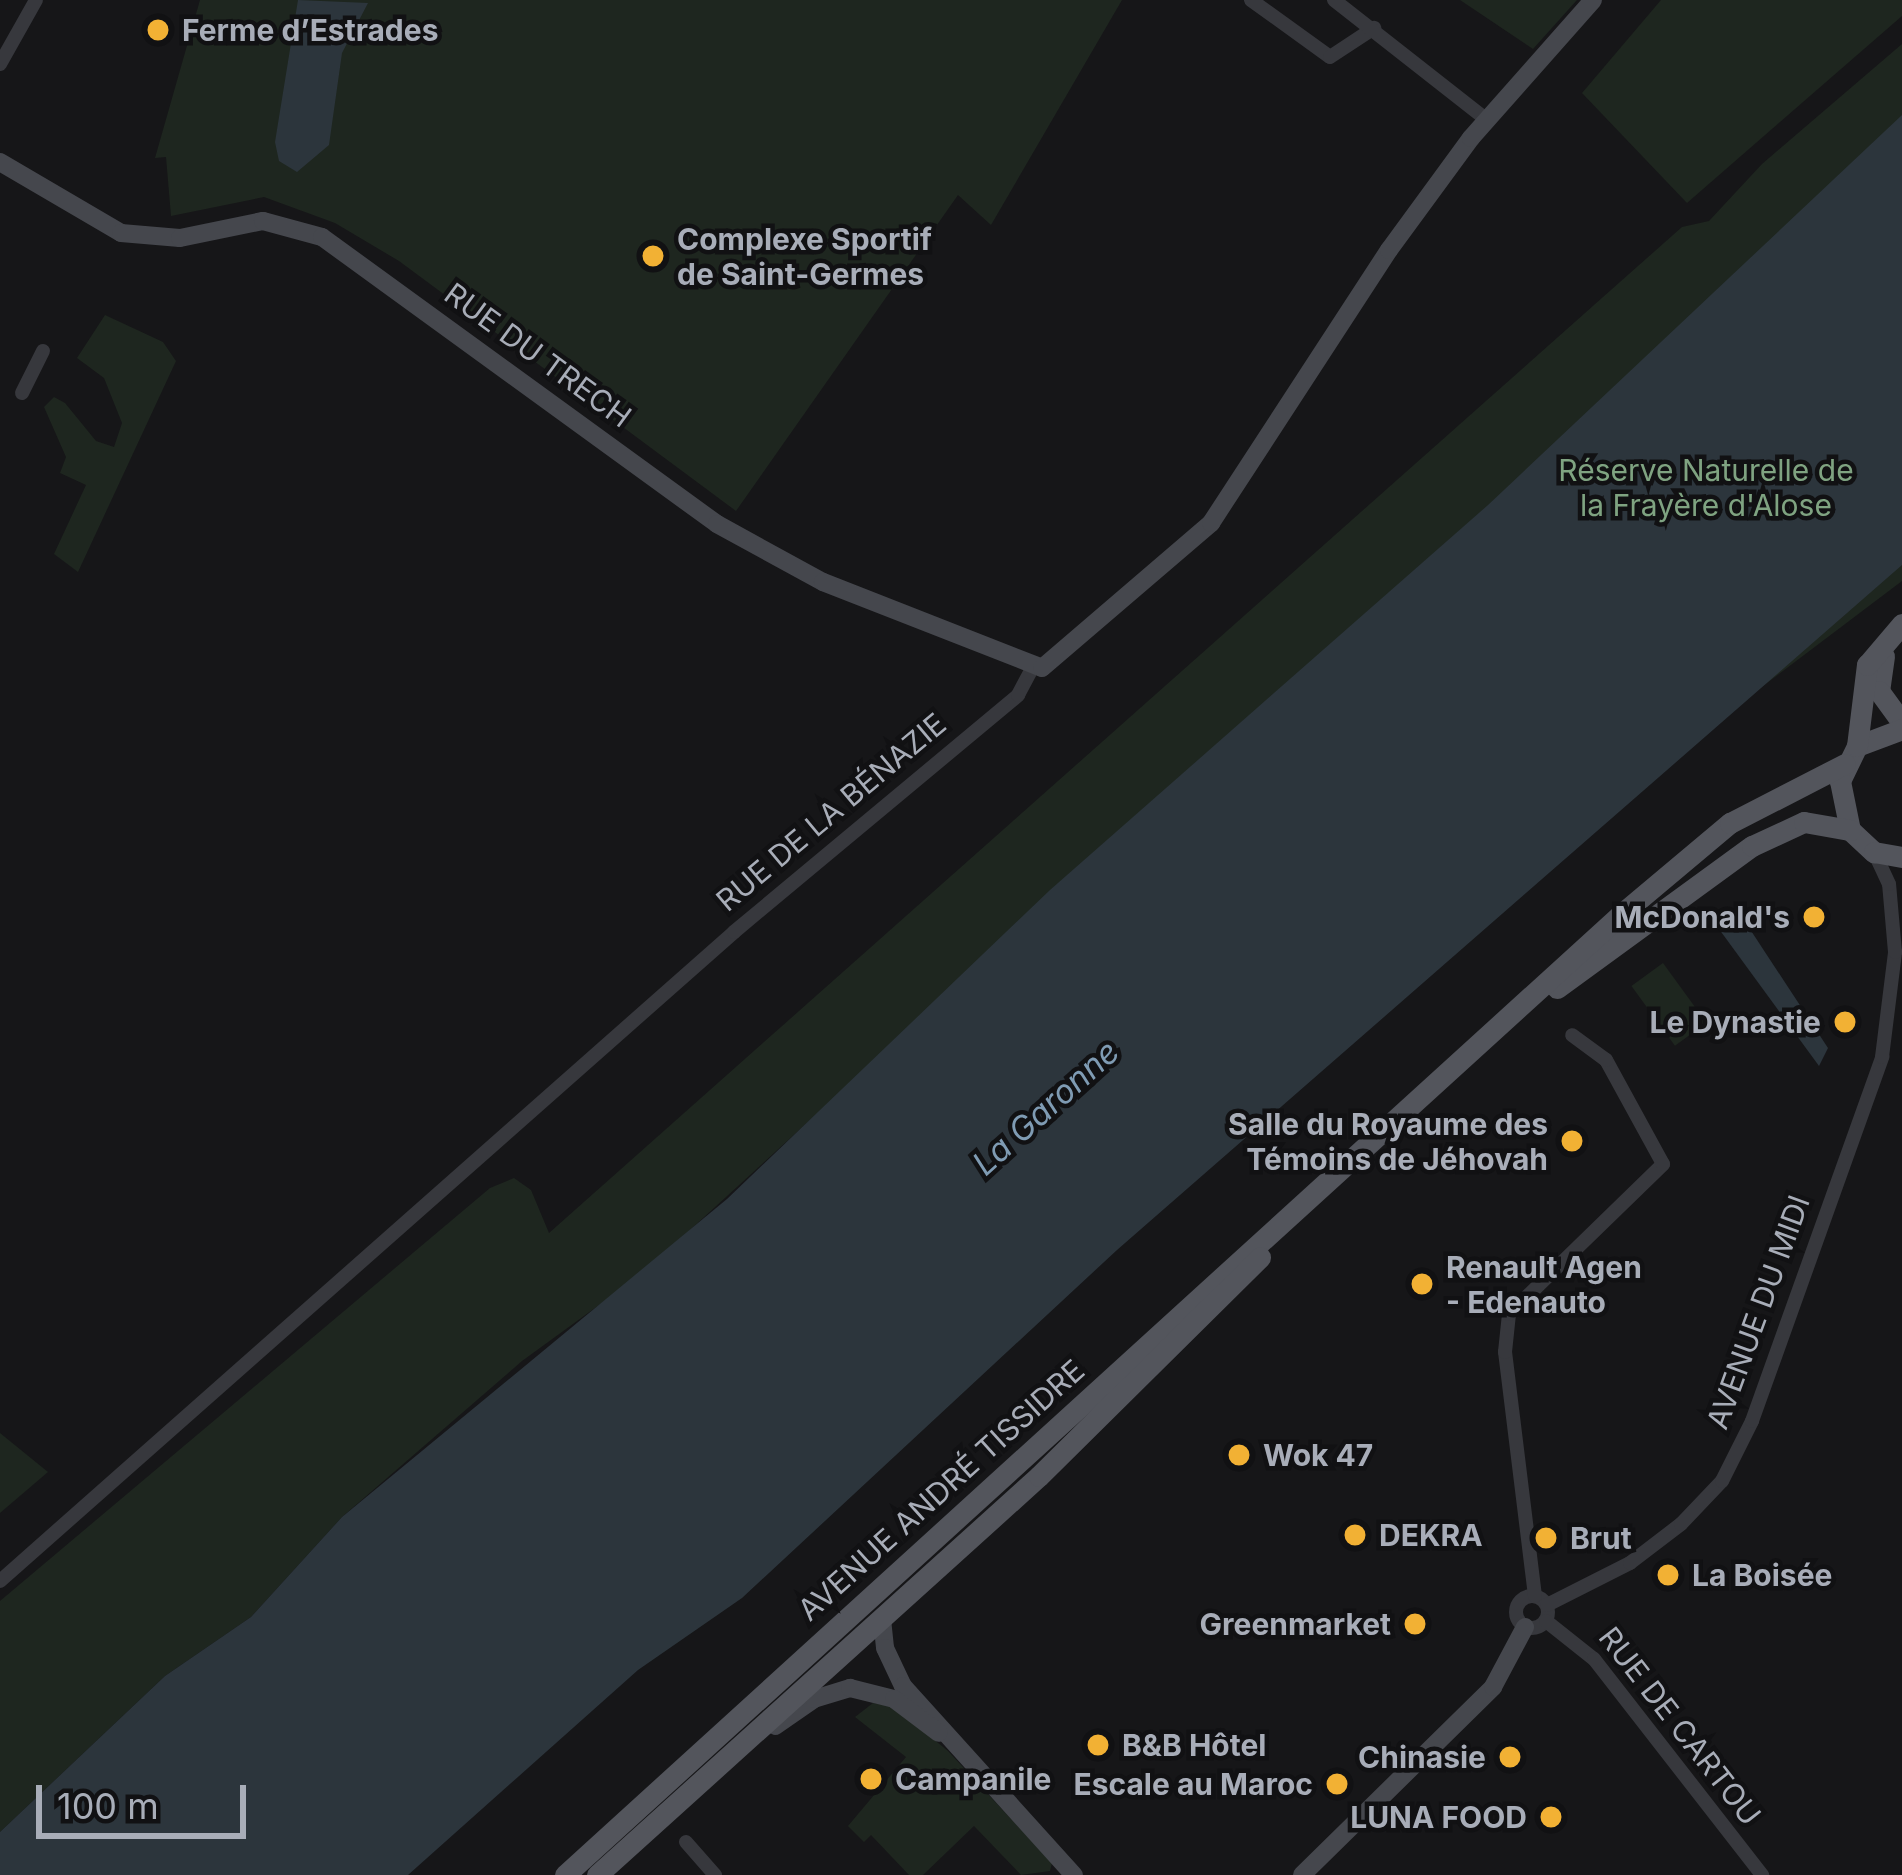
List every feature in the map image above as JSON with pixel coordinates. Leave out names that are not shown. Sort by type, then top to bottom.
[{"type":"main road","points":[[1902,628],[1877,675],[1883,701],[1902,726]]},
{"type":"main road","points":[[1902,628],[1868,665],[1840,800],[1850,830],[1874,852],[1902,857]]},
{"type":"main road","name":"AVENUE ANDRÉ TISSIDRE","points":[[565,1875],[1718,832],[1902,726]]},
{"type":"main road","name":"AVENUE ANDRÉ TISSIDRE","points":[[1490,1039],[1735,856],[1804,822],[1850,830]]},
{"type":"main road","name":"AVENUE ANDRÉ TISSIDRE","points":[[597,1875],[882,1619],[1205,1314],[1361,1153]]},
{"type":"street","points":[[0,64],[36,0]]},
{"type":"street","points":[[1251,0],[1330,57],[1374,28]]},
{"type":"street","points":[[1334,0],[1404,48],[1421,74],[1487,120]]},
{"type":"street","name":"RUE DE LA BÉNAZIE","points":[[0,1581],[734,932],[1018,695],[1032,669],[1055,664],[1192,544],[1366,280],[1487,120],[1593,0]]},
{"type":"street","name":"RUE DU TRECH","points":[[0,162],[121,233],[180,238],[263,221],[322,237],[717,524],[823,582],[1032,669]]},
{"type":"street","points":[[22,393],[43,351]]},
{"type":"street","name":"AVENUE DU MIDI","points":[[1874,852],[1889,884],[1894,952]]},
{"type":"street","name":"AVENUE DU MIDI","points":[[1525,1627],[1543,1607],[1666,1536],[1732,1466],[1880,1065],[1902,908]]},
{"type":"street","points":[[1302,1875],[1493,1687],[1525,1627],[1516,1608],[1543,1607],[1505,1352],[1509,1314],[1663,1164],[1606,1060],[1572,1035]]},
{"type":"street","name":"RUE DE CARTOU","points":[[1543,1607],[1594,1659],[1762,1875]]},
{"type":"street","points":[[882,1619],[890,1661],[939,1732],[1074,1875]]},
{"type":"street","points":[[665,1814],[814,1699],[850,1688],[876,1691],[939,1732]]},
{"type":"street","points":[[686,1843],[715,1875]]},
{"type":"green space","name":"Complexe Sportif de Saint-Germes","points":[[200,0],[1122,0],[991,225],[958,195],[736,511],[399,261],[335,223],[264,197],[171,216],[166,157],[155,158]]},
{"type":"green space","points":[[1460,0],[1577,0],[1533,49]]},
{"type":"green space","points":[[1661,0],[1902,0],[1902,16],[1687,203],[1582,93]]},
{"type":"green space","name":"Réserve Naturelle de la Frayère d'Alose","points":[[1902,44],[1902,581],[1763,686],[880,1056],[643,1273],[522,1361],[342,1517],[251,1617],[165,1676],[0,1832],[0,1601],[490,1188],[514,1178],[531,1190],[549,1233],[1682,227],[1709,221],[1762,164]]},
{"type":"green space","points":[[105,315],[163,342],[176,361],[78,572],[54,554],[86,485],[60,473],[66,457],[44,407],[54,397],[65,403],[96,441],[114,447],[122,423],[104,378],[77,358]]},
{"type":"green space","points":[[1663,963],[1706,1023],[1675,1046],[1631,986]]},
{"type":"green space","points":[[0,1433],[48,1472],[0,1513]]},
{"type":"green space","points":[[873,1703],[894,1707],[948,1751],[1052,1863],[1050,1871],[1021,1875],[974,1826],[923,1875],[909,1875],[871,1835],[864,1842],[848,1826],[906,1757],[855,1717]]},
{"type":"water","points":[[298,0],[368,3],[342,53],[329,145],[297,172],[279,161],[275,142]]},
{"type":"water","name":"La Garonne","points":[[1902,115],[1902,565],[1117,1250],[742,1598],[638,1670],[408,1875],[0,1875],[0,1832],[165,1676],[251,1617],[342,1517],[727,1199],[1050,890],[1488,505]]},
{"type":"water","points":[[1742,917],[1828,1048],[1819,1066],[1719,929]]},
{"type":"place","name":"Ferme d’Estrades","points":[[158,30]]},
{"type":"place","name":"Complexe Sportif de Saint-Germes","points":[[653,256]]},
{"type":"place","name":"McDonald's","points":[[1814,917]]},
{"type":"place","name":"Le Dynastie","points":[[1845,1022]]},
{"type":"place","name":"Salle du Royaume des Témoins de Jéhovah","points":[[1572,1141]]},
{"type":"place","name":"Renault Agen - Edenauto","points":[[1422,1284]]},
{"type":"place","name":"Wok 47","points":[[1239,1455]]},
{"type":"place","name":"DEKRA","points":[[1355,1535]]},
{"type":"place","name":"Brut","points":[[1546,1538]]},
{"type":"place","name":"La Boisée","points":[[1668,1575]]},
{"type":"place","name":"Greenmarket","points":[[1415,1624]]},
{"type":"place","name":"B&B Hôtel","points":[[1098,1745]]},
{"type":"place","name":"Chinasie","points":[[1510,1757]]},
{"type":"place","name":"Campanile","points":[[871,1779]]},
{"type":"place","name":"Escale au Maroc","points":[[1337,1784]]},
{"type":"place","name":"LUNA FOOD","points":[[1551,1817]]}]
